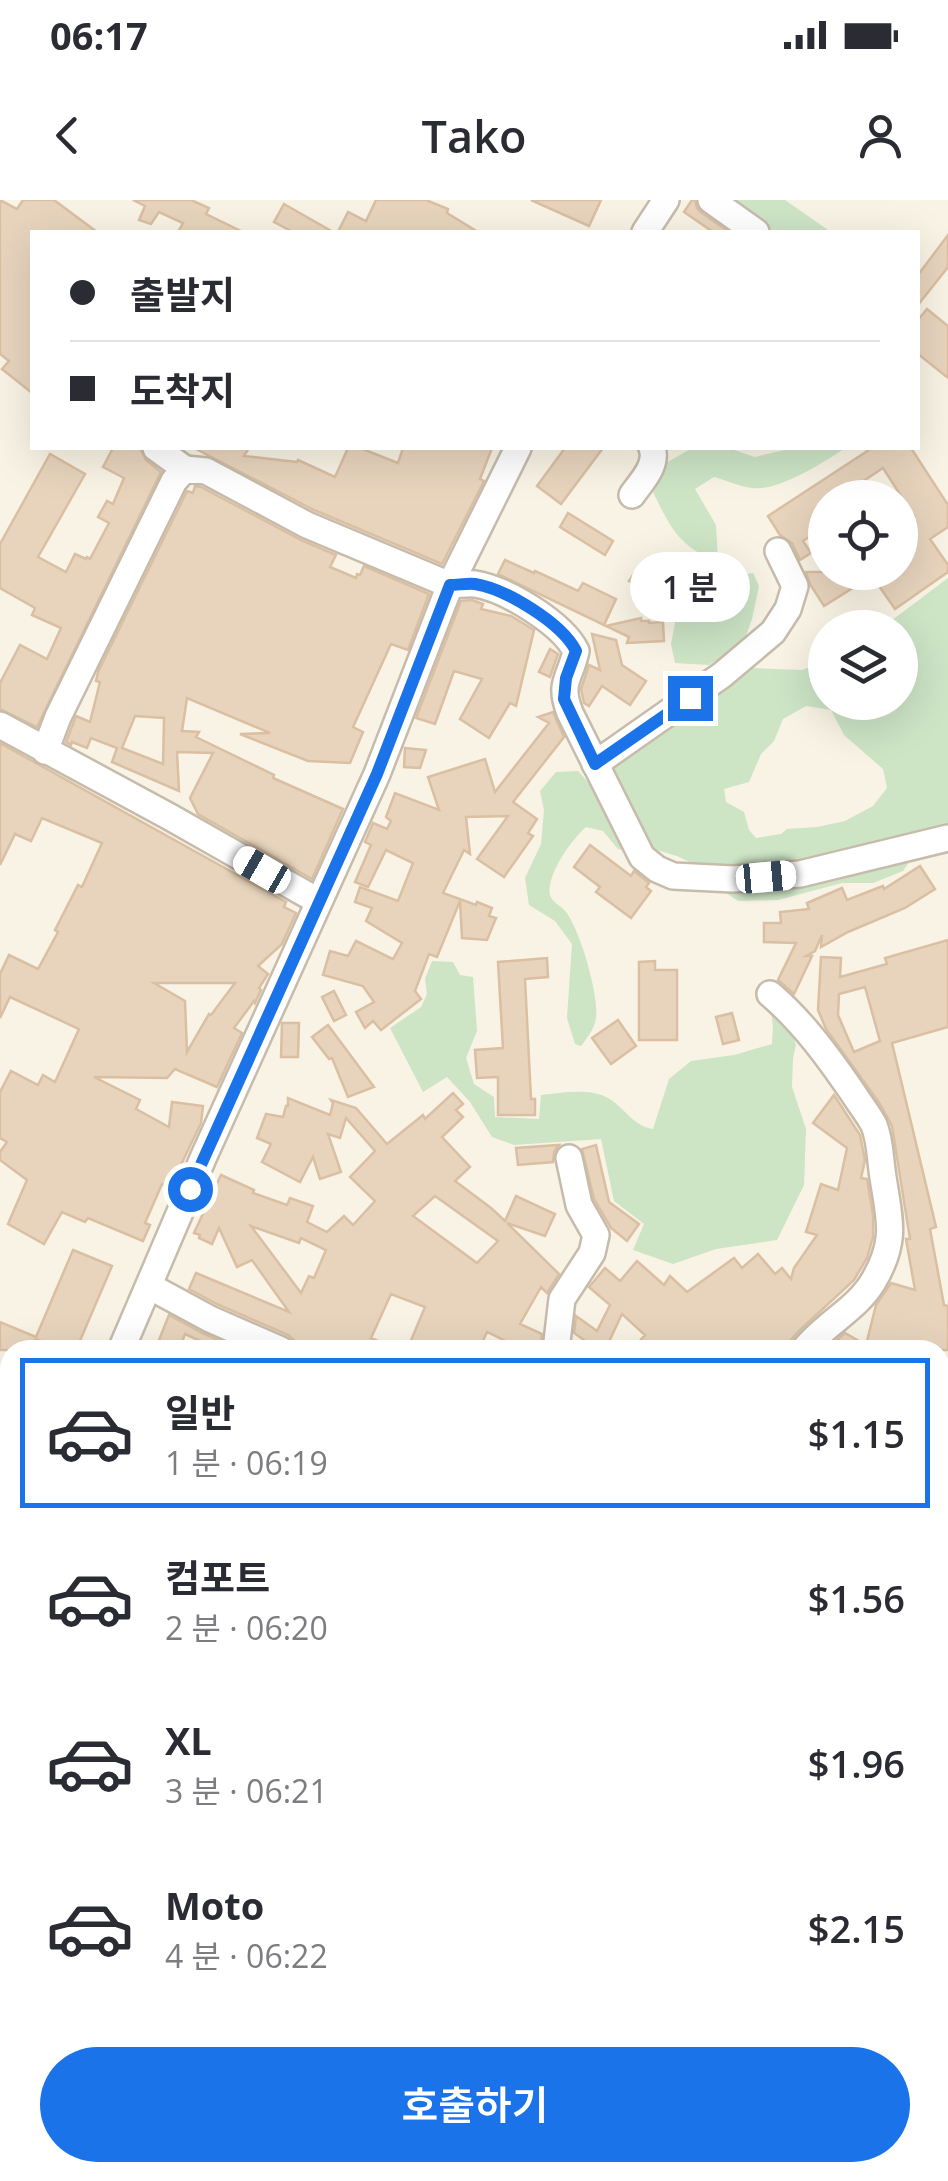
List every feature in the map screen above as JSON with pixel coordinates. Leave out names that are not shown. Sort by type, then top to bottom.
[{"type":"street","points":[[646,230],[666,200]]},
{"type":"street","points":[[711,200],[753,230]]},
{"type":"street","points":[[159,450],[185,469],[206,472],[307,525],[450,585],[475,584],[514,599],[548,620],[576,651],[566,678],[564,699],[642,857],[657,869],[673,876],[733,880],[800,874],[948,838]]},
{"type":"street","points":[[125,1340],[377,774],[450,585],[517,450]]},
{"type":"street","points":[[632,495],[652,466],[653,450]]},
{"type":"street","points":[[45,750],[174,480],[185,469]]},
{"type":"street","points":[[595,764],[722,675],[773,632],[788,609],[795,586],[778,550]]},
{"type":"street","points":[[0,725],[318,901]]},
{"type":"street","points":[[770,994],[790,1011],[828,1058],[872,1122],[879,1140],[890,1206],[892,1230],[885,1260],[872,1285],[812,1340]]},
{"type":"street","points":[[557,1340],[562,1299],[592,1253],[596,1235],[584,1216],[569,1158]]},
{"type":"street","points":[[149,1286],[258,1340]]},
{"type":"green space","points":[[722,200],[785,200],[828,230],[763,230]]},
{"type":"green space","points":[[689,450],[734,450],[755,457],[785,450],[842,450],[774,485],[747,487],[714,477],[695,489],[716,525],[718,562],[694,550],[665,516],[653,492],[661,466]]},
{"type":"green space","points":[[753,573],[759,586],[744,642],[709,665],[675,663],[671,644],[676,618],[694,605],[703,591],[723,578]]},
{"type":"green space","points":[[948,578],[948,834],[772,869],[698,866],[650,848],[610,769],[614,760],[752,668],[808,668],[808,706],[783,719],[749,782],[724,789],[726,802],[744,812],[749,830],[756,838],[781,834],[787,829],[845,821],[873,806],[887,788],[883,769],[844,735],[836,720],[918,720],[918,610],[906,610]]},
{"type":"green space","points":[[578,771],[604,800],[630,851],[618,849],[603,831],[586,827],[567,849],[552,878],[550,895],[566,912],[577,933],[595,994],[595,1022],[581,1046],[575,1044],[567,1018],[572,944],[555,921],[529,905],[525,878],[541,844],[544,810],[540,791],[556,772]]},
{"type":"green space","points":[[909,862],[903,871],[873,883],[842,883],[778,900],[738,901],[717,887],[791,886]]},
{"type":"green space","points":[[432,961],[453,962],[460,975],[473,977],[477,1031],[466,1058],[474,1084],[494,1097],[495,1117],[539,1119],[541,1095],[582,1092],[606,1097],[639,1124],[653,1129],[669,1079],[691,1061],[772,1044],[771,1011],[788,1018],[796,1045],[792,1087],[806,1129],[804,1185],[777,1240],[716,1249],[673,1264],[633,1250],[644,1224],[614,1201],[601,1139],[514,1145],[492,1137],[470,1102],[447,1077],[423,1092],[390,1028],[421,1007]]},
{"type":"building","points":[[0,200],[17,209],[23,200],[54,200],[94,230],[30,230],[30,391],[2,369],[9,361],[0,354]]},
{"type":"building","points":[[133,200],[191,200],[209,208],[206,214],[239,230],[179,230],[183,223],[159,212],[151,224],[139,220],[145,206]]},
{"type":"building","points":[[376,200],[426,200],[448,209],[447,213],[475,230],[339,230],[348,212],[366,221]]},
{"type":"building","points":[[531,200],[601,200],[589,226]]},
{"type":"building","points":[[695,200],[702,213],[726,230],[710,230],[684,212]]},
{"type":"building","points":[[284,204],[330,230],[289,230],[274,222]]},
{"type":"building","points":[[948,235],[948,267],[920,302],[920,272]]},
{"type":"building","points":[[927,309],[948,326],[948,378],[920,356],[920,318]]},
{"type":"building","points":[[112,450],[141,450],[146,460],[161,472],[37,727],[0,709],[0,683],[20,645],[47,659],[61,628],[32,615],[35,608],[0,588],[0,544],[50,454],[85,474],[38,557],[66,572],[75,554],[90,559],[109,523],[98,517],[107,501],[113,504],[124,478],[103,467]]},
{"type":"building","points":[[198,450],[248,450],[244,456],[298,460],[335,477],[347,450],[365,450],[398,463],[402,450],[491,450],[480,479],[484,481],[442,564],[314,510]]},
{"type":"building","points":[[564,450],[602,450],[561,504],[537,486]]},
{"type":"building","points":[[869,450],[912,450],[948,505],[948,527],[930,539],[948,565],[948,572],[895,609],[882,590],[918,590],[918,480],[891,480],[883,468],[865,480],[823,480]]},
{"type":"building","points":[[195,486],[201,487],[336,555],[330,567],[356,578],[364,566],[429,594],[408,650],[391,644],[353,727],[363,732],[350,763],[308,761],[240,734],[270,733],[187,698],[182,731],[199,732],[196,737],[343,809],[312,879],[198,814],[190,798],[213,753],[177,752],[179,791],[112,762],[117,748],[91,738],[87,748],[66,742],[76,716],[90,722],[100,682],[96,681],[98,672],[187,491],[193,493]],"holes":[[[135,716],[164,718],[163,764],[122,748]]]},
{"type":"building","points":[[808,490],[808,538],[803,541],[808,555],[800,560],[792,543],[780,535],[768,516]]},
{"type":"building","points":[[568,513],[613,541],[605,555],[560,527]]},
{"type":"building","points":[[505,560],[578,591],[583,583],[616,599],[604,625],[498,574]]},
{"type":"building","points":[[637,569],[690,588],[685,600],[629,581]]},
{"type":"building","points":[[814,590],[850,590],[824,606]]},
{"type":"building","points":[[461,601],[483,604],[481,609],[511,616],[534,630],[516,706],[510,703],[489,738],[460,719],[482,679],[454,671],[435,724],[416,718]]},
{"type":"building","points":[[641,618],[649,623],[663,622],[664,641],[627,643],[629,637],[606,626]]},
{"type":"building","points":[[592,634],[616,640],[622,665],[646,681],[630,705],[602,686],[589,706],[584,703],[581,689],[589,665],[600,670]]},
{"type":"building","points":[[550,649],[558,654],[550,677],[539,672]]},
{"type":"building","points":[[553,712],[564,737],[513,802],[537,819],[528,833],[533,836],[504,877],[477,859],[508,816],[466,817],[470,854],[464,850],[443,893],[492,908],[489,916],[496,918],[487,940],[462,938],[460,901],[437,957],[429,954],[415,991],[421,999],[381,1030],[373,1021],[365,1028],[356,1012],[374,1002],[363,986],[323,975],[330,951],[348,956],[356,941],[393,959],[402,943],[366,921],[372,908],[355,902],[360,887],[398,901],[413,863],[386,850],[368,887],[355,882],[371,845],[365,842],[373,823],[387,829],[391,821],[386,817],[395,793],[439,810],[428,777],[485,759],[495,792],[549,723],[538,717]]},
{"type":"building","points":[[0,743],[286,902],[284,907],[296,913],[282,944],[258,966],[268,974],[255,1003],[234,1028],[242,1033],[217,1087],[175,1069],[167,1078],[94,1077],[140,1100],[136,1109],[169,1127],[172,1102],[203,1106],[201,1123],[170,1188],[162,1184],[145,1223],[150,1225],[143,1241],[88,1218],[85,1222],[62,1212],[44,1244],[8,1224],[27,1180],[0,1160],[7,1142],[0,1138],[0,1092],[11,1071],[38,1085],[43,1075],[55,1082],[79,1029],[10,997],[0,1018],[0,974],[9,955],[38,969],[102,843],[42,818],[31,841],[15,834],[0,865]],"holes":[[[154,983],[235,983],[209,1014],[187,1052],[185,1001]]]},
{"type":"building","points":[[405,748],[426,750],[420,768],[404,767]]},
{"type":"building","points":[[590,845],[631,876],[634,871],[649,883],[646,887],[651,891],[631,918],[596,892],[600,887],[574,867]]},
{"type":"building","points":[[920,866],[935,889],[905,908],[821,947],[822,935],[815,951],[806,956],[812,956],[794,994],[778,980],[796,943],[764,942],[764,923],[781,923],[780,912],[809,909],[807,903],[842,888],[847,900],[883,886],[884,889]]},
{"type":"building","points":[[948,940],[948,1027],[892,1043],[936,1227],[930,1229],[944,1305],[948,1306],[948,1340],[867,1340],[876,1305],[891,1283],[915,1290],[906,1239],[910,1239],[892,1126],[826,1029],[818,1010],[821,957],[841,958],[840,977],[887,964],[885,958]],"holes":[[[865,987],[880,1041],[854,1052],[838,1015],[839,994]]]},
{"type":"building","points":[[547,958],[548,977],[525,979],[535,1115],[498,1115],[498,1077],[477,1078],[475,1050],[503,1048],[498,962]]},
{"type":"building","points":[[655,961],[655,970],[677,970],[677,1040],[639,1040],[639,962]]},
{"type":"building","points":[[334,991],[346,1015],[334,1021],[322,997]]},
{"type":"building","points":[[732,1013],[739,1040],[723,1044],[716,1017]]},
{"type":"building","points":[[618,1020],[636,1046],[611,1064],[592,1038]]},
{"type":"building","points":[[282,1023],[299,1023],[298,1057],[281,1057]]},
{"type":"building","points":[[328,1025],[374,1087],[348,1097],[332,1058],[312,1037]]},
{"type":"building","points":[[453,1093],[463,1104],[456,1110],[463,1117],[442,1137],[470,1167],[455,1181],[505,1221],[516,1196],[555,1214],[545,1236],[507,1223],[559,1274],[547,1293],[541,1287],[520,1324],[542,1334],[541,1340],[503,1340],[487,1332],[483,1340],[411,1340],[425,1307],[391,1294],[371,1338],[376,1340],[294,1340],[189,1289],[196,1273],[289,1312],[252,1260],[237,1267],[219,1228],[212,1244],[194,1233],[221,1175],[254,1190],[253,1193],[287,1205],[290,1198],[313,1206],[307,1222],[327,1232],[344,1216],[353,1225],[375,1201],[350,1177],[375,1151],[346,1118],[340,1138],[328,1134],[341,1172],[320,1179],[313,1157],[300,1182],[262,1162],[271,1144],[257,1138],[266,1114],[283,1117],[288,1098],[330,1115],[331,1100],[356,1108],[387,1144],[423,1115],[425,1119]],"holes":[[[435,1196],[498,1241],[477,1263],[413,1216]],[[251,1226],[299,1243],[301,1238],[326,1250],[314,1278],[309,1276],[301,1293]]]},
{"type":"building","points":[[834,1095],[860,1135],[865,1160],[861,1178],[867,1179],[873,1237],[854,1280],[791,1340],[641,1340],[645,1335],[622,1314],[610,1340],[584,1340],[574,1333],[576,1316],[597,1331],[610,1305],[589,1287],[605,1268],[620,1281],[637,1261],[664,1285],[670,1276],[687,1292],[734,1258],[742,1268],[758,1254],[775,1274],[782,1268],[791,1279],[794,1268],[817,1235],[806,1232],[821,1184],[838,1190],[847,1148],[813,1123]]},
{"type":"building","points":[[559,1145],[553,1162],[518,1165],[516,1148]]},
{"type":"building","points":[[596,1145],[609,1202],[639,1224],[627,1241],[611,1228],[594,1199],[582,1149]]},
{"type":"building","points":[[73,1250],[112,1266],[80,1340],[0,1340],[0,1322],[36,1337]]},
{"type":"building","points":[[169,1315],[218,1340],[198,1340],[185,1334],[183,1340],[159,1340]]},
{"type":"building","points":[[845,1333],[857,1340],[837,1340]]},
{"type":"route","points":[[190,1189],[377,774],[450,585],[475,584],[514,599],[566,636],[576,651],[566,678],[564,699],[595,764],[690,698]]}]
